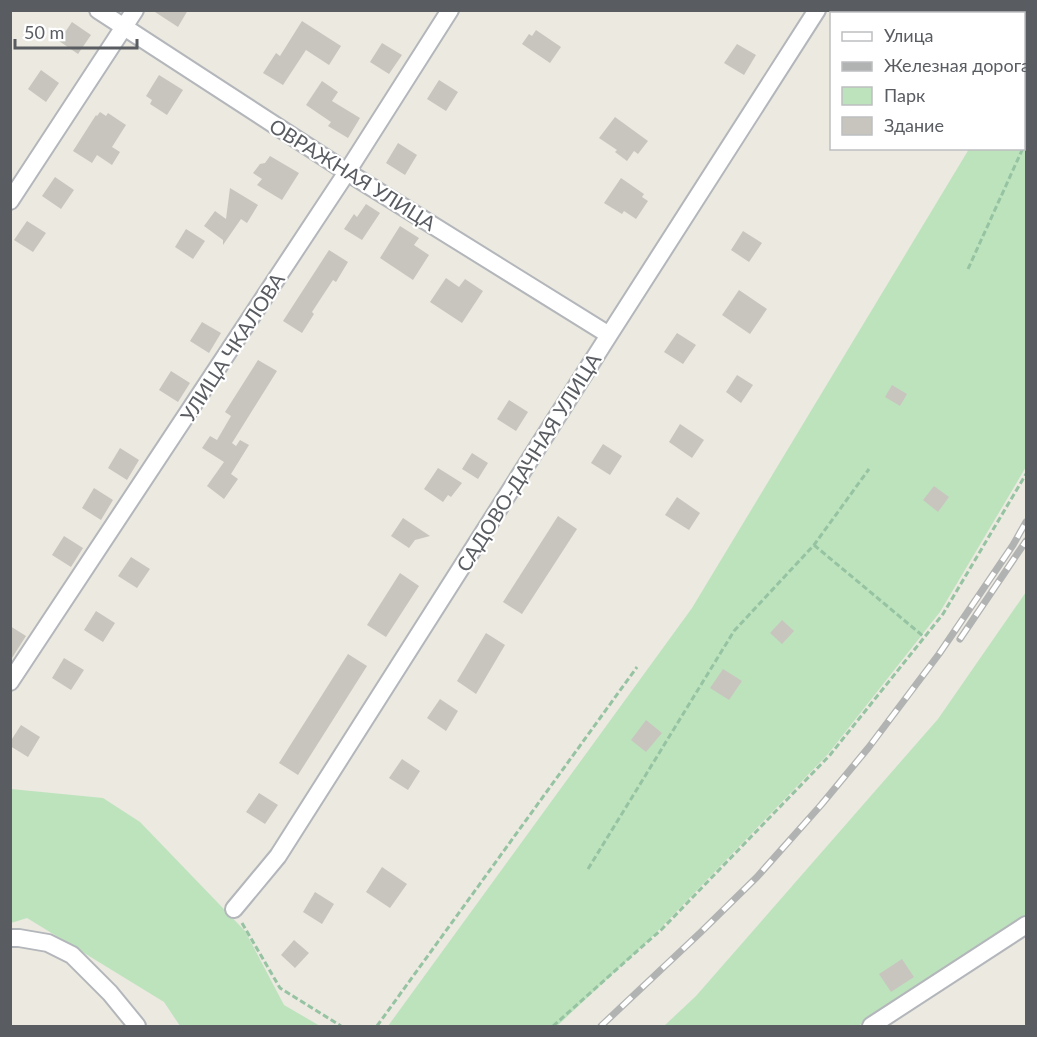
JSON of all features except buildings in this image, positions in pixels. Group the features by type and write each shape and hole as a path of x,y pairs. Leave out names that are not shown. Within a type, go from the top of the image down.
{"street":[{"name":"ОВРАЖНАЯ УЛИЦА","path":"99,10 348,172 609,335"},
{"path":"10,201 135,10"},
{"name":"УЛИЦА ЧКАЛОВА","path":"10,682 348,172 450,10"},
{"name":"САДОВО-ДАЧНАЯ УЛИЦА","path":"234,909 278,856 817,10"},
{"path":"871,1026 1026,925"},
{"path":"10,938 48,943 72,955 110,993 137,1026"}],"path":[{"path":"968,269 1022,150"},
{"path":"588,869 734,631 814,545 869,469"},
{"path":"553,1026 662,929 830,755 943,614 1026,474"},
{"path":"814,545 924,637"},
{"path":"377,1026 638,667"},
{"path":"234,909 279,988 341,1026"}],"green space":[{"path":"1025,87 1026,467 940,612 828,754 650,939 557,1026 388,1026 692,608 968,150 1025,150"},
{"path":"1026,592 1026,919 858,1026 664,1026 696,996 938,719"},
{"path":"11,789 103,798 140,822 245,931 284,1005 320,1026 180,1026 164,1002 27,918 11,923"}],"railway":[{"path":"601,1026 757,877 821,805 869,747 939,654 1013,545 1026,522"},
{"path":"960,639 1026,541"}]}
